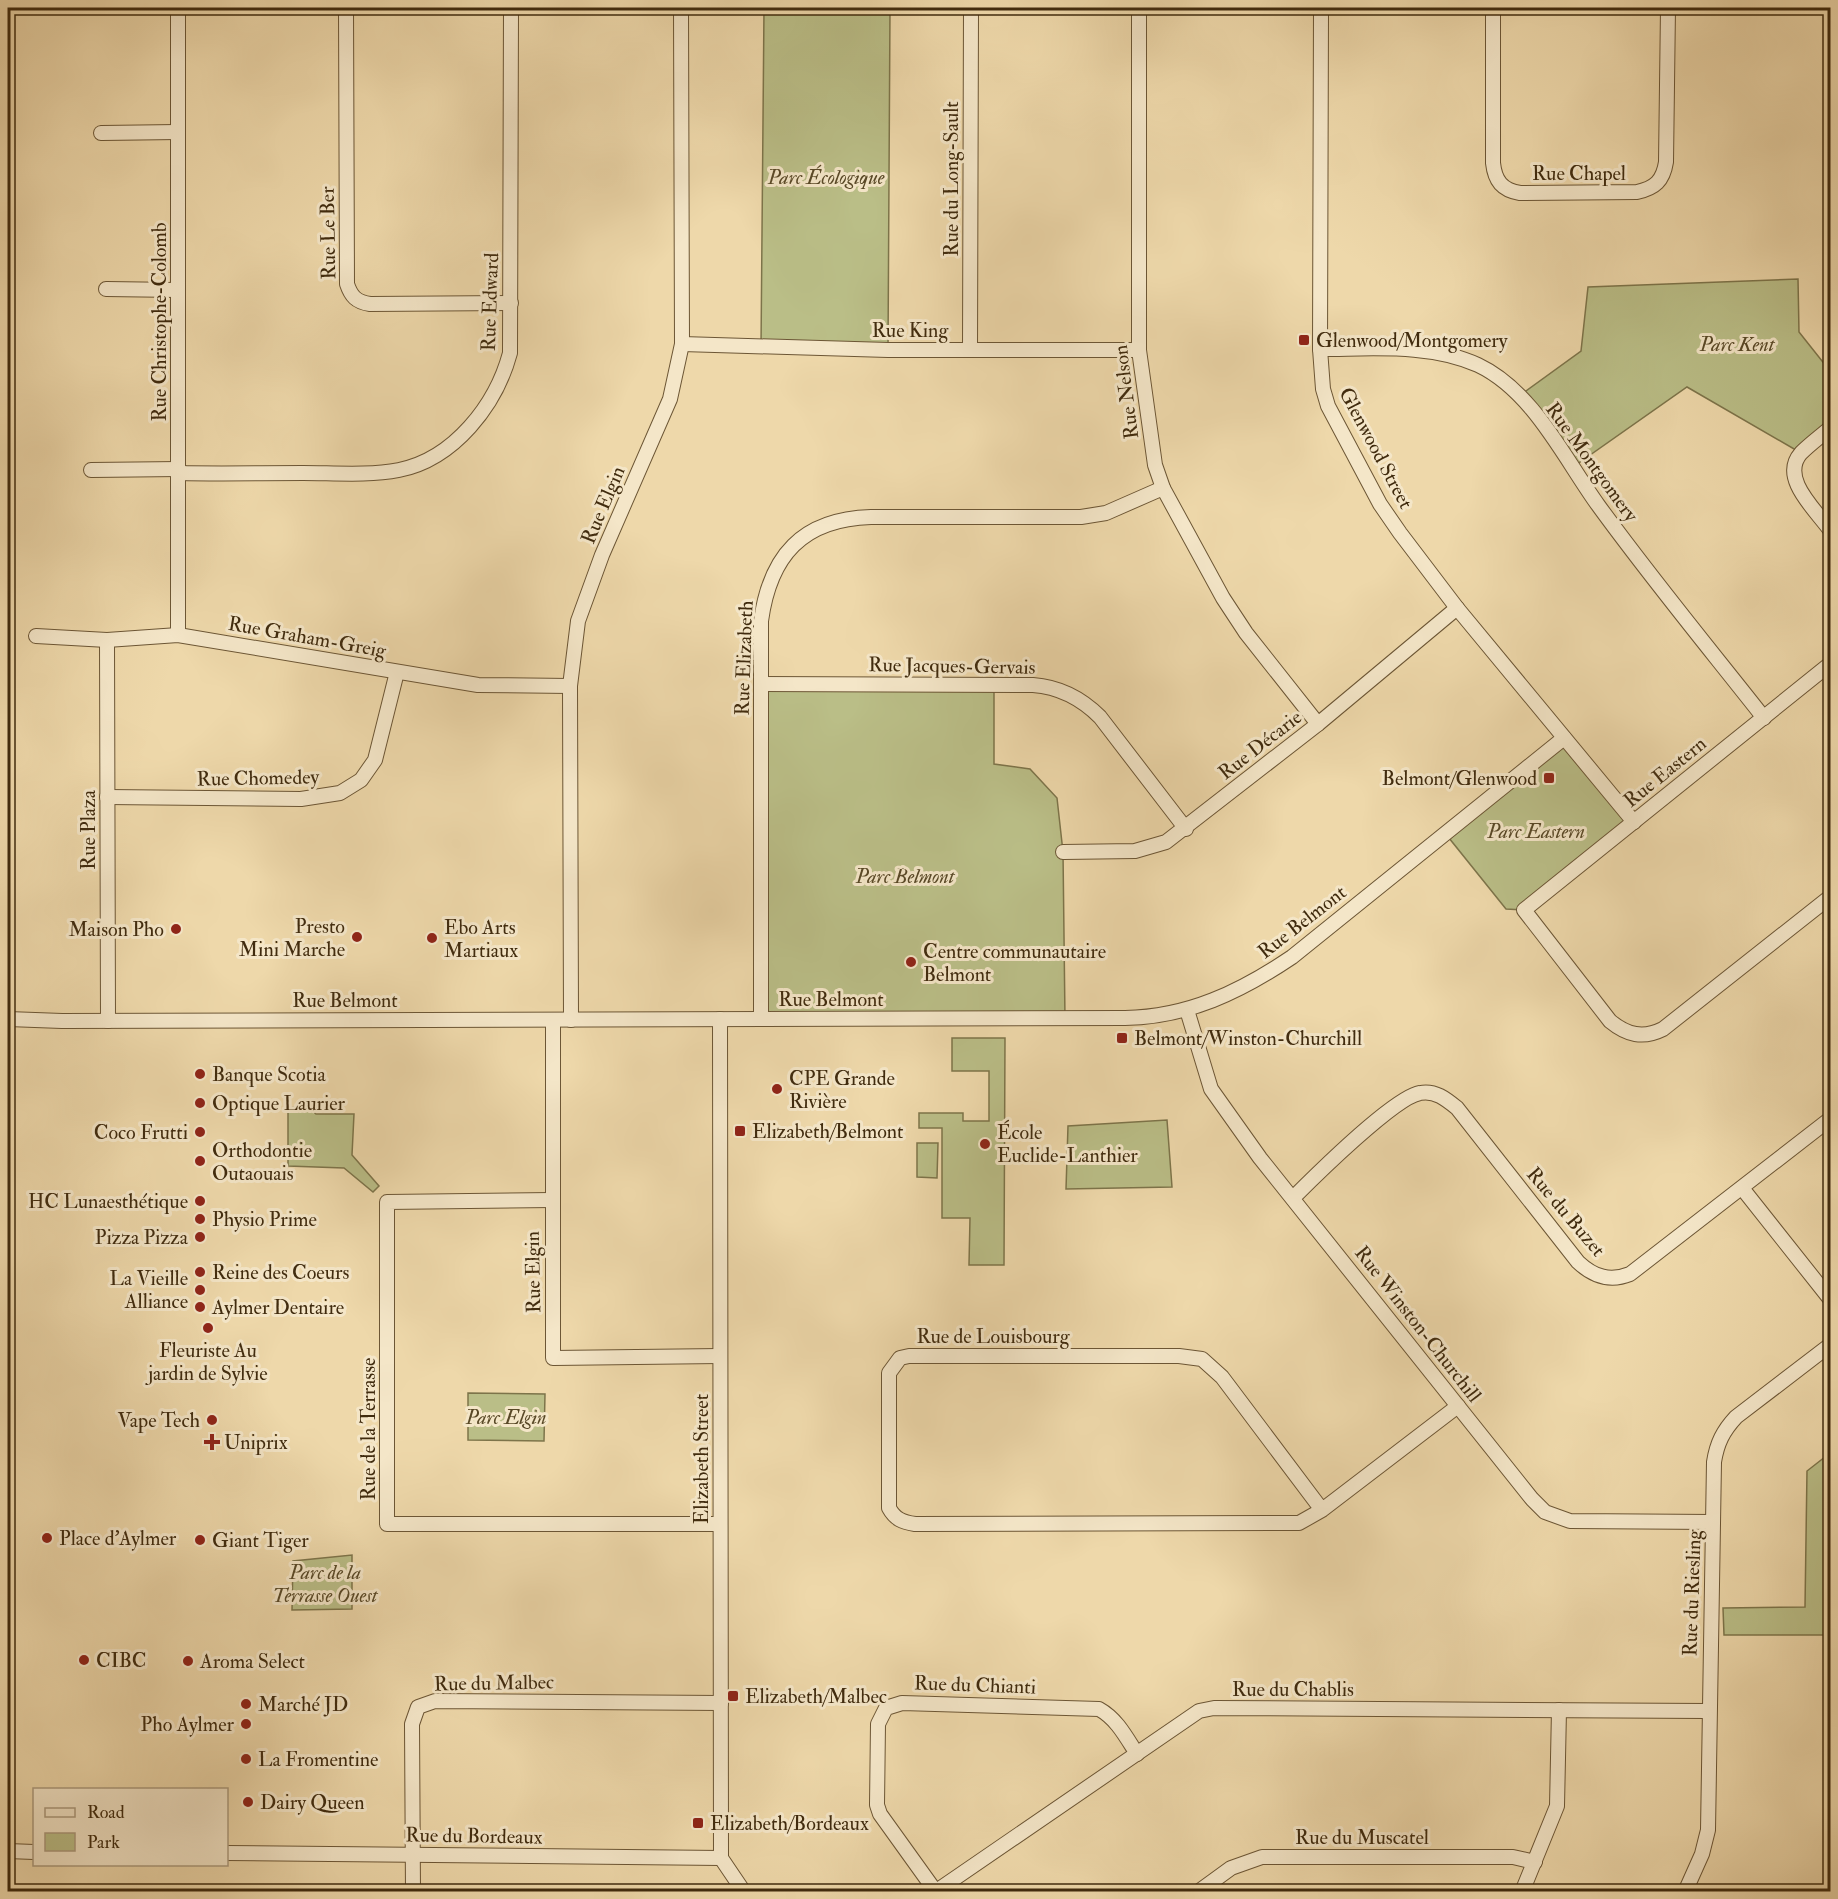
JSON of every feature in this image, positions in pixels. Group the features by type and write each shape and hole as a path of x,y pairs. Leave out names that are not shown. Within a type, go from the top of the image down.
{"street":[{"name":"Rue Christophe-Colomb","path":"177,636 178,8"},
{"name":"Rue Le Ber","path":"346,8 347,284 350,292 361,303 370,304 511,303"},
{"name":"Rue Edward","path":"91,470 382,472 418,464 464,432 489,403 499,386 510,353 511,8"},
{"name":"Rue Elgin","path":"571,1020 570,686 578,621 602,555 670,399 681,344 681,8"},
{"name":"Rue du Long-Sault","path":"970,350 971,8"},
{"name":"Rue Nelson","path":"1139,8 1139,350 1155,465 1163,488 1223,598 1246,633 1318,724"},
{"name":"Glenwood Street","path":"1321,8 1320,350 1323,389 1336,422 1389,518 1457,608 1634,822"},
{"name":"Rue Chapel","path":"1493,8 1492,163 1496,180 1510,191 1520,193 1637,192 1654,186 1661,180 1666,162 1668,8"},
{"path":"101,134 178,132"},
{"path":"106,289 178,290"},
{"name":"Rue King","path":"681,344 970,350 1139,350"},
{"name":"Rue Montgomery","path":"1320,350 1403,350 1442,354 1477,364 1506,383 1540,421 1598,505 1764,718"},
{"path":"1830,428 1801,453 1794,470 1799,489 1830,530"},
{"name":"Rue Elizabeth","path":"761,1018 761,621 768,586 782,556 803,536 814,530 856,518 1081,517 1106,513 1163,488"},
{"name":"Rue Décarie","path":"1063,852 1146,850 1186,829 1318,724 1457,608"},
{"name":"Rue Graham-Greig","path":"36,636 107,640 177,636 478,685 570,686"},
{"name":"Rue Plaza","path":"107,640 108,1021"},
{"name":"Rue Eastern","path":"1830,664 1524,910 1610,1021 1629,1034 1648,1035 1664,1029 1830,897"},
{"name":"Rue Chomedey","path":"107,797 301,799 340,793 361,780 375,760 397,672"},
{"name":"Rue Jacques-Gervais","path":"761,684 1033,685 1061,690 1088,705 1100,717 1186,829"},
{"name":"Rue Belmont","path":"8,1019 108,1021 1125,1018 1187,1010 1241,989 1292,957 1564,738"},
{"name":"Rue Winston-Churchill","path":"1187,1010 1210,1089 1260,1158 1532,1499 1558,1519 1570,1521 1713,1522"},
{"name":"Elizabeth Street","path":"720,1019 721,1858"},
{"name":"Rue Elgin","path":"553,1020 554,1358 720,1356"},
{"name":"Rue du Buzet","path":"1293,1198 1399,1102 1422,1092 1440,1096 1457,1108 1578,1262 1598,1276 1619,1278 1630,1274 1830,1119"},
{"path":"1742,1188 1830,1299"},
{"name":"Rue de la Terrasse","path":"552,1200 387,1202 387,1524 720,1524"},
{"name":"Rue du Riesling","path":"1686,1892 1702,1854 1708,1830 1708,1711 1714,1462 1717,1445 1725,1429 1830,1345"},
{"name":"Rue de Louisbourg","path":"1322,1510 1222,1377 1202,1359 1179,1356 909,1356 900,1358 889,1373 889,1508 894,1516 904,1523 1286,1525 1299,1523 1322,1510 1458,1407"},
{"name":"Rue du Malbec","path":"412,1892 412,1724 414,1714 425,1703 721,1703"},
{"name":"Rue du Chianti","path":"936,1891 880,1814 877,1805 878,1724 886,1708 902,1703 1099,1709 1118,1725 1137,1754"},
{"name":"Rue du Chablis","path":"936,1891 1198,1711 1214,1708 1708,1711"},
{"path":"1522,1892 1557,1806 1559,1710"},
{"path":"8,1851 33,1852"},
{"name":"Rue du Bordeaux","path":"228,1853 721,1858"},
{"name":"Rue du Muscatel","path":"1198,1892 1231,1868 1262,1857 1513,1857 1535,1862"},
{"path":"721,1858 744,1892"}],"green space":[{"name":"Parc Écologique","path":"764,8 890,8 888,350 761,347"},
{"name":"Parc Kent","path":"1798,279 1799,332 1830,371 1830,428 1801,453 1687,387 1573,467 1519,396 1581,351 1588,287"},
{"name":"Parc Belmont","path":"761,684 994,685 994,764 1030,769 1057,798 1063,852 1065,1019 761,1018"},
{"name":"Parc Eastern","path":"1564,738 1634,822 1524,910 1506,909 1445,833"},
{"path":"952,1038 1005,1038 1004,1265 969,1265 970,1218 942,1218 942,1128 919,1128 919,1113 963,1113 963,1121 989,1121 989,1071 952,1071"},
{"path":"306,1106 316,1114 354,1114 352,1155 379,1186 373,1192 344,1168 288,1166 288,1108"},
{"path":"1167,1120 1172,1187 1066,1189 1068,1126"},
{"path":"917,1143 938,1143 937,1178 917,1177"},
{"name":"Parc Elgin","path":"468,1393 545,1394 544,1441 468,1440"},
{"path":"1830,1453 1830,1635 1724,1635 1723,1608 1805,1607 1807,1471"},
{"name":"Parc de la Terrasse Ouest","path":"352,1555 352,1609 292,1610 293,1561"}],"place":[{"name":"Glenwood/Montgomery","path":"1304,340"},
{"name":"Belmont/Glenwood","path":"1549,778"},
{"name":"Maison Pho","path":"176,929"},
{"name":"Presto Mini Marche","path":"357,937"},
{"name":"Ebo Arts Martiaux","path":"432,938"},
{"name":"Centre communautaire Belmont","path":"911,962"},
{"name":"Belmont/Winston-Churchill","path":"1122,1038"},
{"name":"Banque Scotia","path":"200,1074"},
{"name":"CPE Grande Rivière","path":"777,1089"},
{"name":"Optique Laurier","path":"200,1103"},
{"name":"Elizabeth/Belmont","path":"740,1131"},
{"name":"Coco Frutti","path":"200,1132"},
{"name":"École Euclide-Lanthier","path":"985,1144"},
{"name":"Orthodontie Outaouais","path":"200,1161"},
{"name":"HC Lunaesthétique","path":"200,1201"},
{"name":"Physio Prime","path":"200,1219"},
{"name":"Pizza Pizza","path":"200,1237"},
{"name":"Reine des Coeurs","path":"200,1272"},
{"name":"La Vieille Alliance","path":"200,1290"},
{"name":"Aylmer Dentaire","path":"200,1307"},
{"name":"Fleuriste Au jardin de Sylvie","path":"208,1328"},
{"name":"Vape Tech","path":"212,1420"},
{"name":"Uniprix","path":"212,1442"},
{"name":"Place d'Aylmer","path":"47,1538"},
{"name":"Giant Tiger","path":"200,1540"},
{"name":"CIBC","path":"84,1660"},
{"name":"Aroma Select","path":"188,1661"},
{"name":"Elizabeth/Malbec","path":"733,1696"},
{"name":"Marché JD","path":"246,1704"},
{"name":"Pho Aylmer","path":"246,1724"},
{"name":"La Fromentine","path":"246,1759"},
{"name":"Dairy Queen","path":"248,1802"},
{"name":"Elizabeth/Bordeaux","path":"698,1823"}]}
